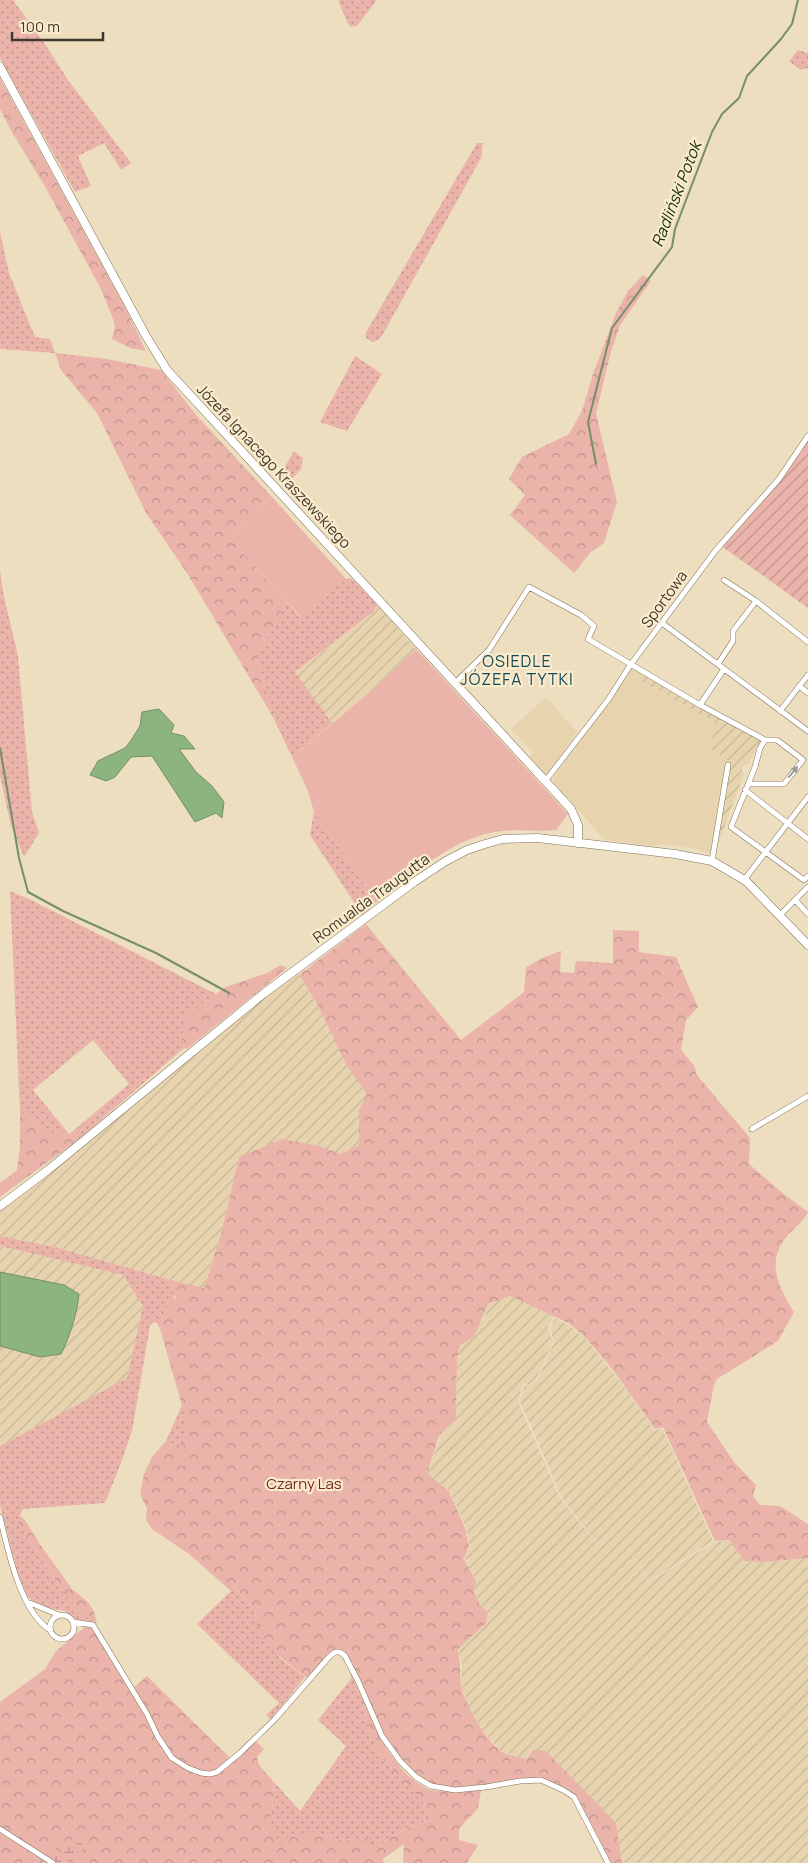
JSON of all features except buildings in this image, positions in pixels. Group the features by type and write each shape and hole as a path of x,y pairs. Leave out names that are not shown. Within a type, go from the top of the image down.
{"street":[{"name":"Józefa Ignacego Kraszewskiego","path":"0,68 146,336 167,370 546,780 574,814 578,829 578,842"},
{"name":"Sportowa","path":"546,780 608,700 630,664 725,538 778,479 808,436"},
{"path":"724,580 756,601 808,642"},
{"path":"455,683 489,650 529,587 581,615 594,626 588,639 765,740 778,740 803,760 784,784 748,784"},
{"path":"718,664 733,642 733,631 756,601"},
{"path":"662,623 808,731"},
{"path":"700,704 724,669"},
{"path":"780,711 808,675"},
{"path":"799,686 808,693"},
{"path":"765,740 760,748 755,767 731,827 804,880 808,876"},
{"path":"712,861 728,765"},
{"path":"745,790 808,839"},
{"path":"744,880 808,797"},
{"name":"Romualda Traugutta","path":"0,1206 48,1170 264,994 392,898 446,861 467,850 503,839 538,838 674,854 712,861 744,880 808,945"},
{"path":"780,915 808,887"},
{"path":"796,901 808,914"},
{"path":"752,1129 808,1096"},
{"path":"0,1517 25,1600 54,1636 65,1639 74,1631 73,1622 69,1617 35,1606 25,1600"},
{"path":"50,1630 51,1622 60,1615"},
{"path":"73,1622 93,1624 147,1714 164,1747 172,1758 188,1768 200,1773 210,1774 221,1769 272,1721 329,1657 335,1652 340,1652 345,1656 358,1681 382,1736 400,1761 416,1777 431,1786 455,1790 486,1788 520,1781 541,1780 563,1790 574,1798 608,1863"},
{"path":"0,1830 53,1863"}],"shaded area":[{"path":"377,605 416,649 377,686 332,723 295,673 373,612"},
{"path":"631,664 716,721 732,760 721,795 711,851 708,853 696,849 663,844 653,846 605,840 553,782 554,777 573,751 576,751 576,747 617,691"},
{"path":"644,673 762,741 748,764 743,766 742,771 744,774 716,850 729,761 711,749 715,722 640,680"},
{"path":"546,697 577,732 548,774 543,775 528,758 534,752 511,729"},
{"path":"159,709 174,725 171,733 184,736 195,749 179,749 196,772 212,786 224,802 222,818 216,813 195,822 152,756 131,757 115,777 106,781 90,775 98,761 125,748 130,742 140,726 142,712"},
{"path":"294,971 299,975 315,1000 347,1066 368,1094 359,1111 359,1145 341,1154 319,1146 239,1157 221,1234 204,1288 55,1247 0,1236 0,1206"},
{"path":"0,1246 123,1275 143,1306 127,1378 0,1446"},
{"path":"0,1272 64,1285 79,1294 73,1325 61,1354 40,1357 0,1346"},
{"path":"510,1296 554,1316 548,1327 553,1342 535,1382 554,1342 550,1329 555,1318 570,1326 586,1339 625,1388 655,1431 662,1428 713,1541 649,1581 617,1531 649,1582 713,1543 729,1540 744,1561 765,1562 808,1558 808,1863 622,1863 616,1823 527,1759 501,1751 485,1734 469,1709 461,1685 462,1664 457,1650 485,1623 489,1614 480,1603 474,1591 476,1581 465,1558 470,1546 466,1528 450,1491 427,1473 440,1437 456,1419 457,1359 460,1345 484,1318 488,1304","holes":["533,1383 524,1387 520,1401 562,1498 597,1543 613,1534 597,1544 560,1498 518,1402 522,1386"]}],"green space":[{"path":"0,0 13,0 68,80 131,163 121,170 104,143 78,156 91,186 75,192 0,58"},
{"path":"338,0 377,0 357,26 350,27"},
{"path":"798,50 808,53 808,68 801,70 789,61"},
{"path":"0,78 125,307 146,351 130,348 112,339 115,326 101,289 0,109"},
{"path":"477,143 483,143 481,158 383,334 378,340 373,342 366,338 365,334"},
{"path":"0,232 9,273 35,337 50,339 55,353 0,349"},
{"path":"643,275 651,281 620,325 610,355 596,414 617,502 604,543 590,553 574,573 510,515 525,495 509,479 522,457 569,434 582,411 593,374 616,313 628,291"},
{"path":"55,353 107,359 161,370 197,416 272,497 237,533 244,541 238,547 288,603 284,606 257,657 273,717 187,573 146,513 97,413 61,370"},
{"path":"355,356 382,374 347,431 320,422"},
{"path":"808,436 808,608 720,545 778,479"},
{"path":"294,451 303,458 301,469 290,481 280,475"},
{"path":"272,497 346,579 301,617 237,546 244,541 237,533"},
{"path":"0,570 3,592 18,656 32,812 39,833 24,857 11,826 0,776"},
{"path":"351,578 377,605 373,612 295,672 332,723 292,757 273,717 257,657 284,606 288,603 300,617 346,579"},
{"path":"416,649 568,814 556,830 502,831 484,834 467,840 435,858 377,902 314,812 308,791 292,757 377,686"},
{"path":"314,812 377,902 363,916 310,835"},
{"path":"10,891 216,994 192,1010 182,1039 184,1048 79,1139 73,1131 129,1084 93,1040 33,1090 69,1134 41,1127 20,1111"},
{"name":"Czarny Las","path":"366,924 461,1040 524,992 526,967 542,958 561,951 560,972 574,973 576,961 613,963 613,930 639,931 639,952 676,957 698,1007 686,1020 681,1050 695,1067 696,1074 750,1138 749,1164 808,1212 787,1236 780,1246 777,1255 776,1265 779,1284 794,1312 778,1341 717,1379 714,1385 707,1422 734,1462 756,1485 753,1496 760,1505 780,1506 808,1524 808,1558 765,1562 744,1561 729,1540 715,1541 663,1427 655,1429 613,1370 586,1338 570,1324 510,1296 488,1304 474,1337 460,1345 457,1359 456,1419 439,1436 427,1473 449,1491 465,1528 469,1546 464,1559 476,1581 474,1591 479,1603 488,1613 486,1623 457,1650 463,1693 477,1721 495,1746 501,1751 527,1759 533,1750 546,1751 616,1823 622,1863 610,1863 572,1792 541,1780 455,1789 431,1786 416,1777 382,1736 345,1656 335,1652 309,1679 271,1648 256,1622 255,1611 236,1586 231,1591 189,1554 152,1529 146,1520 147,1509 140,1494 144,1474 152,1457 166,1441 176,1445 187,1443 187,1423 160,1329 164,1312 176,1297 167,1279 204,1288 221,1234 239,1157 282,1139 319,1146 341,1154 359,1145 359,1111 367,1094 347,1066 315,1000 299,975"},
{"path":"281,965 287,968 187,1049 184,1048 182,1039 183,1023 192,1010 226,987 267,973"},
{"path":"20,1111 41,1127 69,1134 73,1131 79,1139 0,1197 0,1182 17,1170 20,1147"},
{"path":"0,1236 55,1247 167,1279 175,1295 173,1301 164,1312 160,1329 157,1323 153,1322 150,1326 132,1431 105,1503 23,1509 17,1521 63,1592 94,1623 75,1619 65,1611 38,1606 27,1596 17,1570 0,1505 0,1446 127,1378 143,1306 123,1275 0,1246"},
{"path":"182,1405 187,1423 187,1443 176,1445 166,1441"},
{"path":"20,1516 25,1520 72,1589 88,1602 94,1612 97,1623 94,1623 76,1607 63,1592 17,1521"},
{"path":"236,1586 238,1592 255,1610 256,1622 281,1659 305,1677 271,1719 266,1715 279,1703 197,1624"},
{"path":"86,1626 93,1628 131,1690 147,1676 232,1760 254,1739 264,1749 257,1757 259,1765 274,1782 271,1824 279,1846 291,1834 311,1832 340,1840 371,1838 371,1853 399,1832 431,1820 422,1801 385,1762 369,1734 362,1706 366,1707 377,1731 399,1766 419,1784 435,1791 481,1790 478,1808 459,1829 459,1840 478,1845 467,1863 403,1863 404,1844 383,1859 384,1863 0,1863 0,1702 45,1669 56,1651"},
{"path":"351,1674 366,1707 362,1706 369,1734 385,1762 422,1801 431,1820 399,1832 371,1853 371,1838 339,1840 311,1832 279,1847 271,1824 274,1782 300,1811 346,1746 318,1720 351,1679"},
{"path":"74,1836 86,1846 74,1853 66,1863 58,1863 52,1858 51,1851 53,1847 62,1854 67,1850"}],"waterway":[{"name":"Radliński Potok","path":"596,464 588,422 612,328 672,247 675,229 712,132 722,114 739,98 747,76 792,24 798,0"},
{"path":"0,748 19,858 28,892 63,911 156,953 229,993"}],"district":[{"name":"OSIEDLE JÓZEFA TYTKI","path":"517,670"}]}
